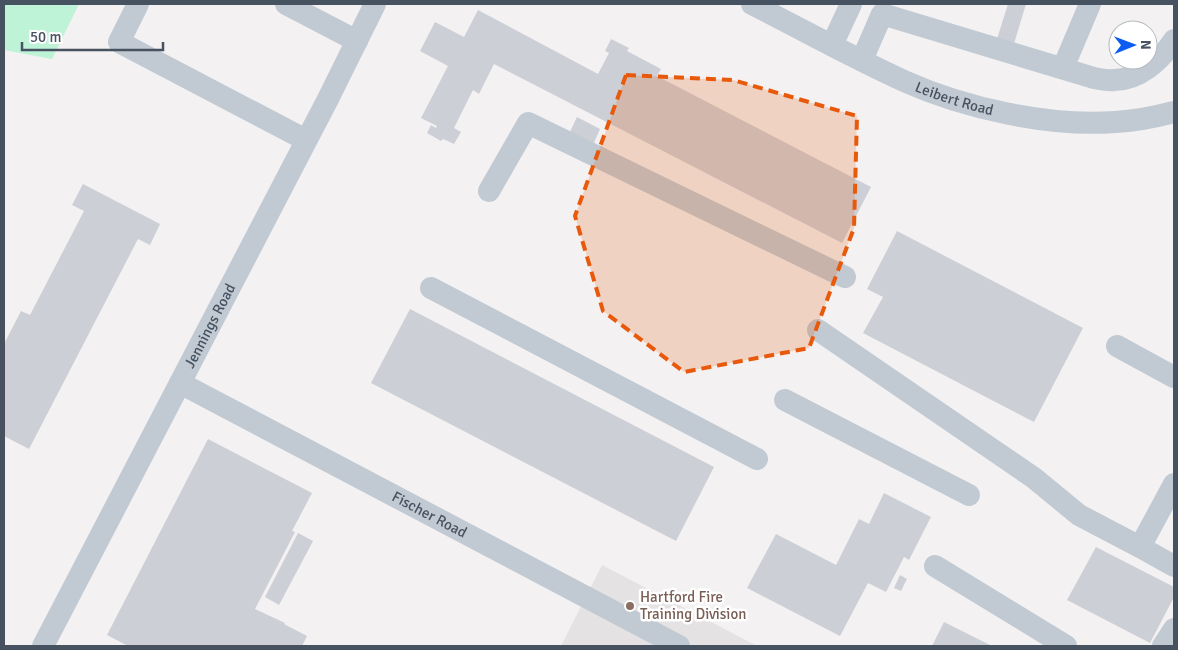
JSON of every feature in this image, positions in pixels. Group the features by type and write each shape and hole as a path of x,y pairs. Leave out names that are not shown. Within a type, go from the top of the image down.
{"street":[{"path":"138,4 119,42 306,140"},
{"path":"286,4 308,9 356,41"},
{"name":"Jennings Road","path":"42,646 376,4"},
{"name":"Leibert Road","path":"752,4 906,82 943,96 985,108 1070,122 1101,123 1141,119 1174,112"},
{"path":"832,45 851,4"},
{"path":"1063,68 1090,4"},
{"path":"862,60 884,9 1094,78 1114,80 1133,77 1153,65 1174,40"},
{"path":"488,191 528,123 845,277"},
{"path":"431,288 757,458"},
{"path":"818,330 1034,478 1079,515 1174,566"},
{"path":"1117,346 1174,377"},
{"name":"Fischer Road","path":"180,383 679,646"},
{"path":"785,400 970,496"},
{"path":"1140,548 1174,484"},
{"path":"935,566 1066,646"},
{"path":"1163,646 1174,628"}],"highlighted area":[{"path":"626,75 733,80 857,116 854,228 809,348 684,372 603,311 575,216"}],"shaded area":[{"name":"Hartford Fire Training Division","path":"602,565 757,646 561,646"}],"green space":[{"path":"4,4 79,4 52,59 4,50"}],"building":[{"path":"1008,4 1026,4 1013,47 996,42"},
{"path":"478,10 598,74 609,53 605,51 611,39 629,48 627,51 661,69 657,76 871,187 842,243 494,64 479,94 473,90 454,128 461,132 454,144 443,139 441,141 427,133 431,125 436,128 437,126 421,118 448,66 420,51 435,22 464,37"},
{"path":"577,117 600,129 592,147 569,134"},
{"path":"83,184 160,224 150,245 138,239 29,449 4,436 4,344 21,311 30,315 84,211 72,205"},
{"path":"897,231 1083,328 1034,422 863,333 883,297 867,289"},
{"path":"410,309 714,467 676,541 371,383"},
{"path":"208,439 312,493 292,531 295,532 255,609 307,636 302,646 128,646 107,635"},
{"path":"884,493 931,517 909,560 904,557 886,592 868,583 840,636 747,588 776,534 836,565 859,519 869,524"},
{"path":"298,533 313,541 279,605 265,597"},
{"path":"1096,547 1174,587 1174,597 1150,643 1067,600"},
{"path":"900,575 907,579 901,591 894,588"},
{"path":"944,622 992,646 932,646"}],"place":[{"name":"Hartford Fire Training Division","path":"630,606"}]}
